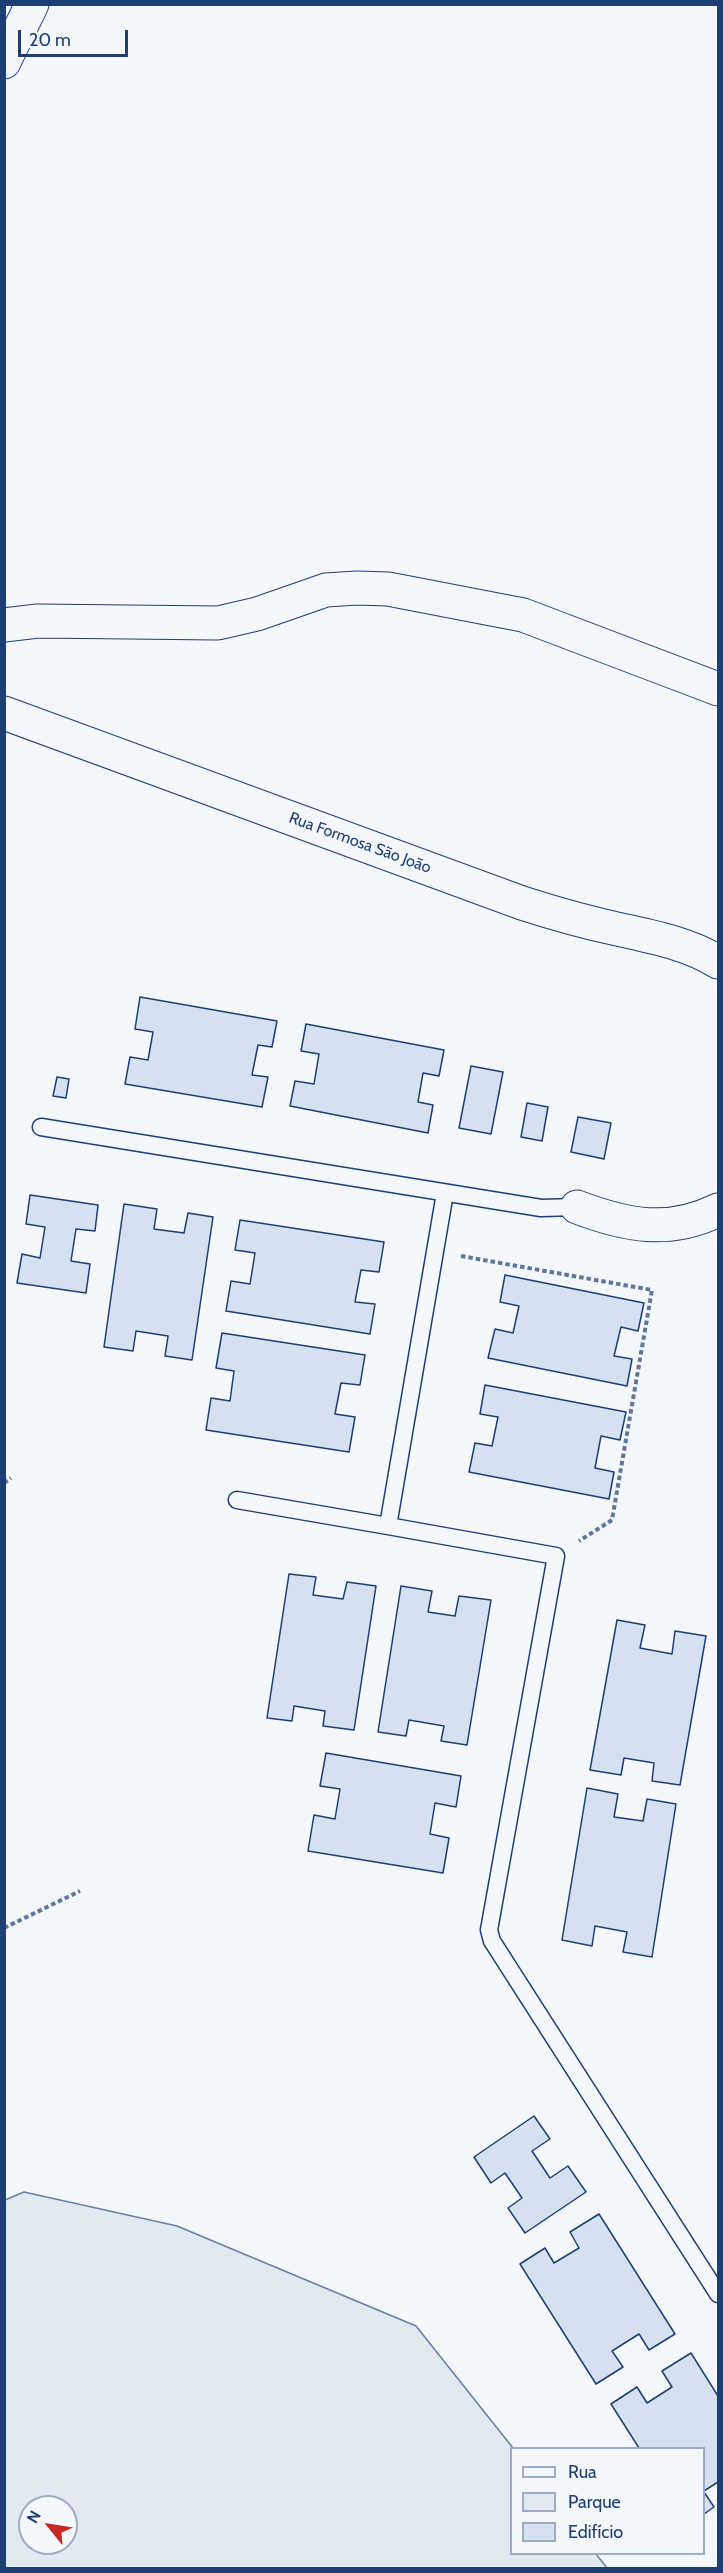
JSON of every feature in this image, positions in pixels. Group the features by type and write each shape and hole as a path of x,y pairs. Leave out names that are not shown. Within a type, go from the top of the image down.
{"street":[{"path":"4,62 32,4"},
{"path":"4,625 38,621 218,623 256,614 326,590 388,589 523,615 718,689"},
{"name":"Rua Formosa São João","path":"4,713 522,903 563,916 665,940 702,952 718,962"},
{"path":"577,1206 610,1219 655,1226 689,1222 718,1210"}],"lane":[{"path":"41,1127 541,1208 577,1206"},
{"path":"388,1526 445,1192"},
{"path":"237,1500 556,1556 489,1930 492,1941 718,2294"}],"path":[{"path":"435,1251 652,1290 612,1520 556,1556"},
{"path":"4,1483 11,1478"},
{"path":"4,1928 80,1892"}],"green space":[{"path":"24,2192 177,2226 416,2326 512,2447 510,2447 510,2555 597,2555 607,2568 5,2568 5,2200"}],"building":[{"path":"140,997 277,1021 272,1047 258,1045 252,1075 268,1077 262,1107 125,1084 130,1057 148,1060 153,1032 135,1029"},
{"path":"306,1024 444,1050 439,1076 423,1073 418,1102 433,1105 428,1133 290,1106 295,1081 314,1084 319,1054 301,1051"},
{"path":"471,1066 503,1072 491,1134 459,1128"},
{"path":"57,1077 69,1079 66,1098 53,1096"},
{"path":"527,1103 548,1107 542,1141 521,1137"},
{"path":"578,1117 611,1123 604,1159 571,1152"},
{"path":"30,1195 98,1205 95,1231 76,1229 71,1261 90,1264 86,1293 17,1283 22,1254 40,1258 45,1227 26,1224"},
{"path":"124,1204 157,1209 154,1229 184,1233 188,1213 213,1217 192,1360 165,1356 168,1336 136,1331 133,1351 104,1347"},
{"path":"240,1220 384,1242 379,1272 361,1270 355,1302 375,1304 370,1334 226,1311 231,1281 250,1284 255,1253 235,1250"},
{"path":"505,1275 644,1303 638,1331 621,1327 614,1356 632,1359 627,1386 488,1358 495,1329 513,1333 519,1306 500,1302"},
{"path":"222,1333 365,1355 360,1385 341,1383 335,1414 355,1417 349,1452 206,1430 211,1398 230,1401 234,1371 216,1368"},
{"path":"485,1385 626,1412 620,1440 601,1436 595,1468 614,1472 609,1499 469,1472 475,1443 492,1446 498,1417 480,1414"},
{"path":"289,1574 316,1577 313,1595 343,1599 347,1582 376,1586 354,1730 323,1726 325,1711 294,1706 292,1721 267,1718"},
{"path":"401,1586 432,1591 428,1612 455,1616 459,1596 491,1600 467,1745 441,1741 444,1726 409,1720 406,1736 378,1732"},
{"path":"617,1620 645,1625 640,1648 672,1654 675,1631 706,1636 680,1785 652,1781 654,1763 624,1758 621,1775 590,1770"},
{"path":"326,1753 461,1776 456,1807 435,1803 430,1834 449,1838 443,1873 308,1851 314,1815 335,1819 340,1789 320,1786"},
{"path":"587,1788 618,1794 614,1817 643,1821 647,1799 676,1804 652,1957 623,1952 627,1932 595,1926 592,1946 562,1940"},
{"path":"534,2116 550,2139 532,2151 550,2178 568,2166 586,2192 525,2233 508,2208 522,2198 505,2173 491,2183 474,2157"},
{"path":"599,2214 675,2334 649,2350 639,2334 612,2351 623,2367 596,2384 520,2264 545,2248 554,2263 579,2248 570,2232"},
{"path":"691,2353 718,2396 718,2482 705,2490 705,2447 638,2447 611,2404 637,2387 647,2403 672,2387 662,2371"},
{"path":"705,2494 714,2507 705,2513"}]}
